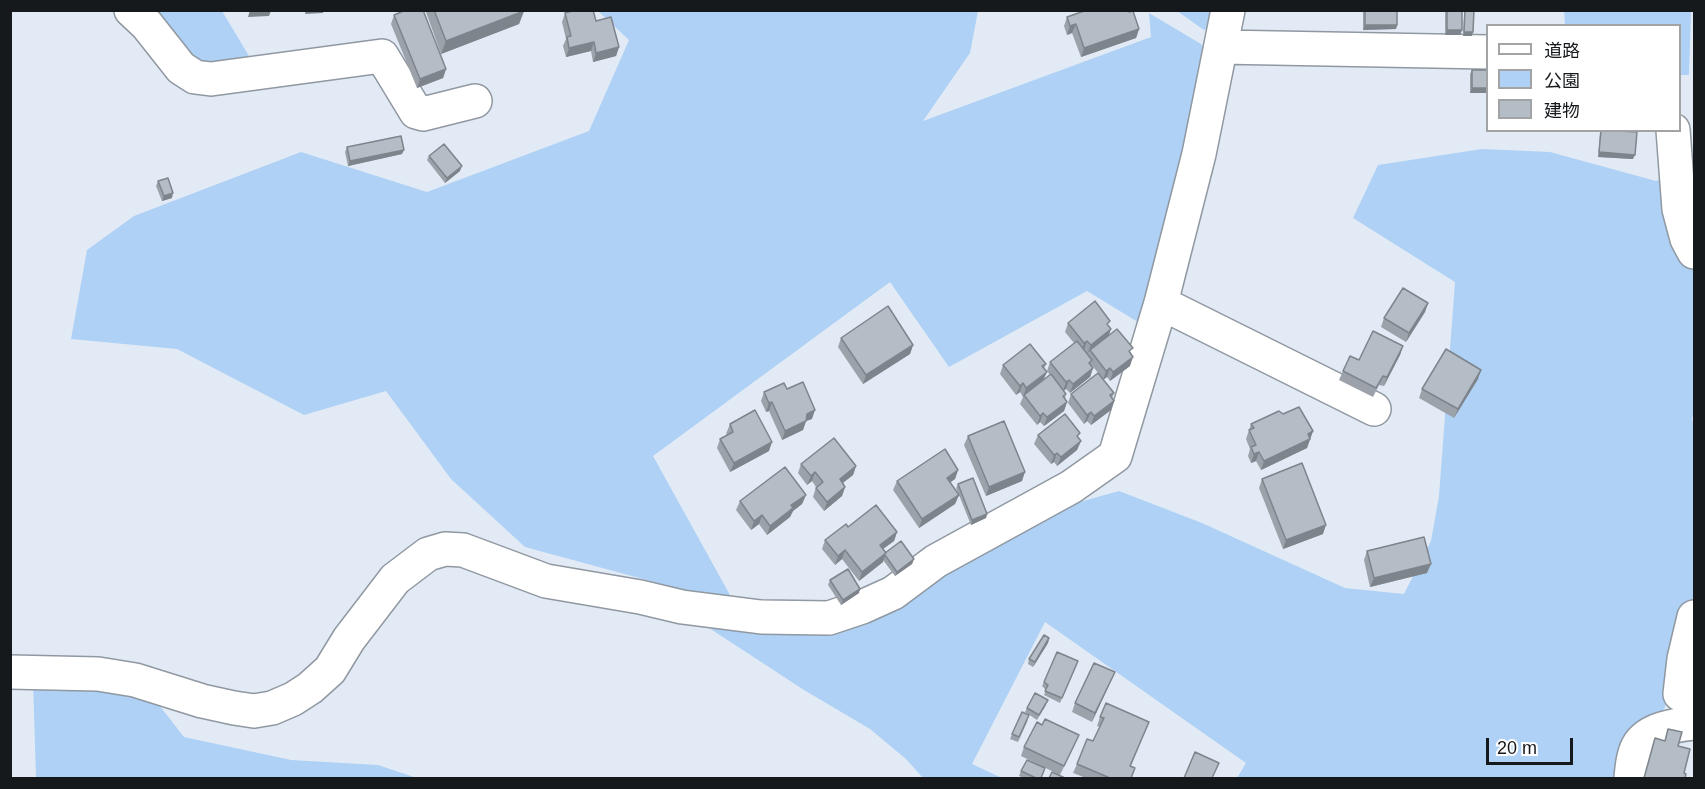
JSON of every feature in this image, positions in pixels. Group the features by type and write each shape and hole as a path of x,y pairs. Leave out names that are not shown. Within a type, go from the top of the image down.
{"street":[{"path":"131,10 147,25 181,68 195,77 211,79 382,56 416,112 423,114 475,101"},
{"path":"10,672 98,674 135,680 202,701 234,708 254,711 272,708 293,699 310,688 330,670 349,639 395,579 428,554 446,549 463,550 546,581 640,597 682,607 761,617 829,618 893,593 936,561 1071,487 1115,456 1161,303 1199,154 1228,10"},
{"path":"1221,46 1486,52"},
{"path":"1672,132 1679,209 1687,238 1695,252"},
{"path":"1161,303 1374,409"},
{"path":"1631,778 1634,756 1639,743 1661,728 1694,722 1680,694 1684,659 1695,617"}],"green space":[{"path":"141,11 222,11 255,66 199,69"},
{"path":"598,11 978,11 970,53 923,121 1151,37 1149,13 1201,44 1208,54 1146,327 1087,291 949,367 890,282 653,456 735,604 525,547 451,479 386,391 304,415 177,349 71,339 87,250 134,216 301,152 427,192 589,131 629,40"},
{"path":"1177,11 1223,11 1216,22 1204,30"},
{"path":"1564,11 1691,11 1689,75 1681,75 1681,24 1565,24"},
{"path":"1482,149 1550,152 1656,181 1668,177 1694,268 1694,410 1692,419 1694,425 1694,603 1665,707 1623,778 1237,778 1246,763 1045,622 972,764 1002,778 923,778 906,759 870,729 804,690 706,626 826,624 1051,510 1119,491 1202,523 1345,588 1404,594 1431,541 1439,496 1455,282 1353,218 1378,165"},
{"path":"33,681 149,692 184,737 291,760 378,765 417,778 36,778"}],"building":[{"path":"406,10 423,10 446,69 420,79 394,15"},
{"path":"434,10 524,10 524,11 446,41"},
{"path":"576,10 593,10 596,21 611,17 619,47 596,53 594,42 569,48 567,37 571,36 565,13"},
{"path":"1087,10 1133,11 1139,29 1084,48 1076,24 1070,26 1067,17"},
{"path":"1365,10 1397,10 1397,25 1365,25"},
{"path":"1447,10 1462,10 1462,30 1447,30"},
{"path":"1465,10 1474,10 1473,32 1464,32"},
{"path":"1472,70 1486,70 1486,88 1472,88"},
{"path":"1601,132 1637,132 1635,155 1599,152"},
{"path":"401,136 404,150 350,161 347,147"},
{"path":"444,144 462,166 447,178 429,156"},
{"path":"168,178 173,193 164,196 158,181"},
{"path":"1403,288 1428,303 1409,333 1384,318"},
{"path":"1095,301 1110,321 1107,324 1111,329 1091,345 1087,341 1084,343 1068,323"},
{"path":"888,306 913,345 866,375 841,338"},
{"path":"1117,329 1133,348 1129,351 1133,357 1113,372 1110,368 1106,371 1090,350"},
{"path":"1373,331 1403,346 1387,377 1383,376 1376,388 1343,371 1350,356 1359,360"},
{"path":"1077,341 1092,360 1089,363 1093,368 1073,384 1069,380 1066,382 1050,362"},
{"path":"1030,344 1046,364 1042,366 1047,372 1026,388 1023,383 1020,386 1003,365"},
{"path":"1446,349 1481,370 1458,409 1422,389"},
{"path":"1098,373 1114,393 1110,395 1114,401 1094,416 1091,412 1087,415 1071,394"},
{"path":"1051,374 1066,394 1063,396 1067,402 1047,417 1043,413 1040,416 1024,395"},
{"path":"803,382 815,410 807,414 806,421 785,431 772,402 769,403 764,392 784,383 787,389"},
{"path":"1299,407 1313,431 1308,434 1310,439 1264,461 1259,452 1254,454 1251,447 1256,445 1249,430 1254,428 1251,424 1279,411 1283,414"},
{"path":"755,410 772,442 734,463 720,439 733,432 730,424"},
{"path":"1065,414 1080,433 1077,436 1081,441 1061,457 1057,453 1054,455 1038,435"},
{"path":"1004,421 1025,472 989,487 968,436"},
{"path":"834,438 856,466 840,479 845,487 827,502 816,488 823,482 815,472 811,476 801,464"},
{"path":"945,449 958,470 947,478 959,495 922,519 897,481"},
{"path":"1302,463 1326,525 1286,540 1262,479"},
{"path":"785,467 806,495 791,505 793,508 770,526 762,515 754,521 740,501"},
{"path":"973,478 987,514 972,520 958,484"},
{"path":"876,505 897,532 880,545 886,553 862,572 845,550 838,556 825,540 846,524 848,527"},
{"path":"1424,537 1431,564 1374,578 1367,551"},
{"path":"901,541 914,559 897,572 885,553"},
{"path":"848,569 860,589 843,600 830,580"},
{"path":"1044,635 1049,638 1035,662 1029,659"},
{"path":"1057,652 1078,661 1062,698 1045,691 1048,685 1044,682"},
{"path":"1094,663 1115,672 1095,713 1075,703"},
{"path":"1035,693 1048,700 1039,715 1027,708"},
{"path":"1106,703 1149,722 1130,766 1135,768 1131,778 1110,778 1077,764 1087,739 1093,741 1104,718 1100,717"},
{"path":"1022,712 1029,715 1019,737 1012,734"},
{"path":"1045,719 1079,735 1064,766 1024,747 1037,722 1042,725"},
{"path":"1668,729 1682,732 1678,746 1690,749 1684,773 1685,778 1644,778 1655,738 1665,741"},
{"path":"1195,752 1219,763 1212,778 1184,778"},
{"path":"1027,760 1045,768 1041,778 1021,771"},
{"path":"1052,772 1065,778 1049,778"}]}
